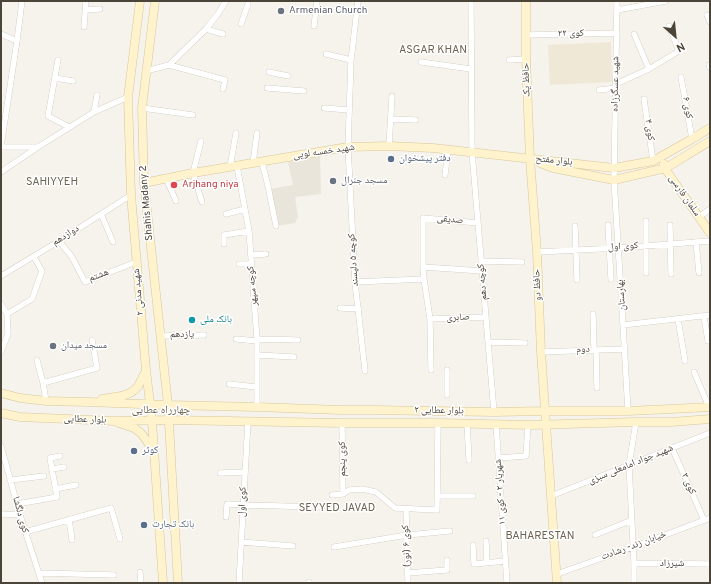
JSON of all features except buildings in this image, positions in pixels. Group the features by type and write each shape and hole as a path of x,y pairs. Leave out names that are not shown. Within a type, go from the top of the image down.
{"street":[{"path":"22,1 1,146 38,147"},
{"path":"84,27 86,1"},
{"name":"شهید مدنی ۲","path":"140,1 128,94 131,195 146,370 151,404 163,583"},
{"name":"Shahis Madany 2","path":"155,1 142,110 144,183 168,405"},
{"path":"146,72 169,65 206,28 226,1"},
{"path":"314,26 317,1"},
{"name":"کوچه ۵ دلپسند","path":"358,1 351,60 348,147 355,282 366,372"},
{"name":"کوچه دهم","path":"471,1 472,152 494,412"},
{"name":"حافظ یک","path":"526,1 526,59 530,159"},
{"name":"شهید عسگرزاده","path":"614,180 617,1"},
{"path":"617,10 666,1"},
{"path":"241,24 248,4"},
{"path":"85,10 100,10"},
{"path":"707,15 710,22"},
{"path":"598,90 616,86 679,51 669,26"},
{"path":"206,28 223,34"},
{"name":"کوی ۲۲","path":"526,35 616,33"},
{"path":"1,34 17,40"},
{"path":"634,34 649,69"},
{"path":"326,54 351,60"},
{"path":"509,60 526,59"},
{"path":"58,60 48,116 69,127"},
{"path":"421,62 471,69"},
{"path":"169,65 225,80 223,89"},
{"path":"269,72 288,76"},
{"name":"کوی ۶","path":"681,77 692,140"},
{"path":"55,78 74,81"},
{"path":"267,88 304,91"},
{"path":"1,172 94,112 128,94 136,96 141,94 144,90"},
{"path":"94,112 97,95"},
{"path":"389,146 392,96"},
{"name":"کوی ۴","path":"644,99 653,161"},
{"path":"128,110 132,103 136,102 140,104 142,110 193,115"},
{"path":"324,108 349,110"},
{"path":"391,119 416,120"},
{"name":"بلوار مفتح","path":"530,159 614,168 653,161 692,140 710,128"},
{"path":"233,166 236,133"},
{"path":"253,163 257,133"},
{"path":"201,141 192,173 202,202"},
{"name":"بلوار مفتح","path":"530,159 553,168 614,180 666,168 710,141"},
{"name":"شهید خمسه لویی","path":"144,183 192,173 348,147 389,146 433,148 530,159"},
{"path":"445,174 448,150"},
{"name":"سلمان فارسی","path":"661,157 668,173 710,233"},
{"name":"حافظ دو","path":"530,159 537,252 541,352 546,424"},
{"path":"262,162 276,226"},
{"name":"کوچه سپهر","path":"233,166 245,209 251,255 258,340 256,387 257,407"},
{"path":"166,178 176,201"},
{"name":"بهارستان","path":"614,180 628,411"},
{"name":"دوازدهم","path":"1,276 34,257 131,195"},
{"path":"226,214 245,209"},
{"path":"699,217 710,209"},
{"path":"101,214 113,242"},
{"name":"صدیقی","path":"423,267 423,218 478,223"},
{"path":"646,221 646,273"},
{"path":"608,225 610,279"},
{"path":"670,225 671,274"},
{"path":"575,226 578,280"},
{"path":"224,244 224,235 248,231"},
{"name":"هشتم","path":"59,241 72,257 85,282 136,262"},
{"name":"کوی اول","path":"537,252 610,249 710,241"},
{"path":"696,242 699,273"},
{"path":"251,255 266,254"},
{"path":"7,314 33,297 42,271 34,257"},
{"path":"481,262 522,262"},
{"path":"239,264 251,264"},
{"path":"431,370 430,319 423,267 482,271"},
{"path":"355,282 424,280"},
{"path":"1,304 7,314 8,334 1,352"},
{"path":"340,308 359,309"},
{"path":"593,314 597,388"},
{"path":"623,325 707,315 708,341"},
{"name":"صابری","path":"430,319 486,317"},
{"path":"678,319 685,361"},
{"path":"1,334 8,334"},
{"name":"یازدهم","path":"160,336 204,335"},
{"path":"236,339 298,340"},
{"path":"42,384 97,368 92,340"},
{"path":"488,342 525,343"},
{"name":"دوم","path":"541,352 624,349"},
{"path":"258,355 294,357"},
{"path":"37,360 46,401"},
{"path":"88,402 129,394 139,385 146,370"},
{"path":"447,370 447,395"},
{"path":"694,372 710,407"},
{"path":"229,384 256,387"},
{"name":"بلوار عطایی","path":"1,393 20,398 46,401 168,405"},
{"path":"498,458 526,456 524,425 527,414 525,412 540,405 544,395"},
{"path":"168,405 178,583"},
{"name":"بلوار عطایی ۲","path":"168,405 340,410 494,412 628,411 710,407"},
{"path":"671,409 671,422"},
{"path":"340,410 342,423"},
{"name":"بلوار عطایی","path":"1,413 20,417 115,421 169,420"},
{"name":"بلوار عطایی ۲","path":"169,420 342,423 468,423 524,425 671,422 710,419"},
{"path":"115,421 134,428 140,433 154,451"},
{"name":"کوی اول","path":"239,583 248,421"},
{"path":"634,583 629,465 636,422"},
{"name":"کوی پنجم","path":"342,423 343,494"},
{"path":"332,495 343,494 349,490 362,489 376,492 395,508 437,510 438,423"},
{"path":"468,423 469,460"},
{"name":"شهریار ۲ - کوی ۱۱","path":"496,424 507,583"},
{"path":"546,424 557,583"},
{"name":"شهید جواد امامعلی سبزی","path":"551,496 710,433"},
{"name":"کوی دلگشا","path":"1,446 40,583"},
{"name":"کوی ۳","path":"672,448 704,520"},
{"path":"17,504 57,497 50,458 60,456"},
{"path":"52,469 64,466"},
{"path":"220,473 245,472"},
{"path":"10,480 44,476"},
{"path":"55,489 76,485"},
{"path":"438,496 473,496"},
{"path":"226,517 227,504 320,507"},
{"path":"25,532 111,508 120,539"},
{"name":"کوی ۶ (نور)","path":"406,509 408,583"},
{"path":"1,514 20,515"},
{"name":"خیابان زند- رشادت","path":"557,574 710,518"},
{"path":"69,519 72,540"},
{"path":"594,535 632,520"},
{"path":"334,547 407,535 450,530"},
{"path":"486,541 487,563"},
{"path":"241,542 293,546"},
{"path":"473,545 474,564 505,561"},
{"path":"408,573 447,570 446,560"},
{"name":"شیرزاد","path":"634,563 710,564"},
{"path":"140,572 141,583"},
{"path":"38,573 114,575"}],"shaded area":[{"path":"611,42 612,82 550,85 548,45"},
{"path":"320,156 321,194 295,197 298,217 295,223 276,226 269,189 293,185 288,162"}],"place":[{"name":"Armenian Church","path":"281,11"},
{"name":"دفتر پیشخوان","path":"391,159"},
{"name":"مسجد جنرال","path":"333,181"},
{"name":"Arjhang niya","path":"174,185"},
{"name":"بانک ملی","path":"192,320"},
{"name":"مسجد میدان","path":"53,346"},
{"name":"کوثر","path":"134,451"},
{"name":"بانک تجارت","path":"144,525"}],"district":[{"name":"ASGAR KHAN","path":"433,51"},
{"name":"SAHIYYEH","path":"52,183"},
{"name":"چهارراه عطایی","path":"161,411"},
{"name":"SEYYED JAVAD","path":"337,509"},
{"name":"BAHARESTAN","path":"540,537"}]}
